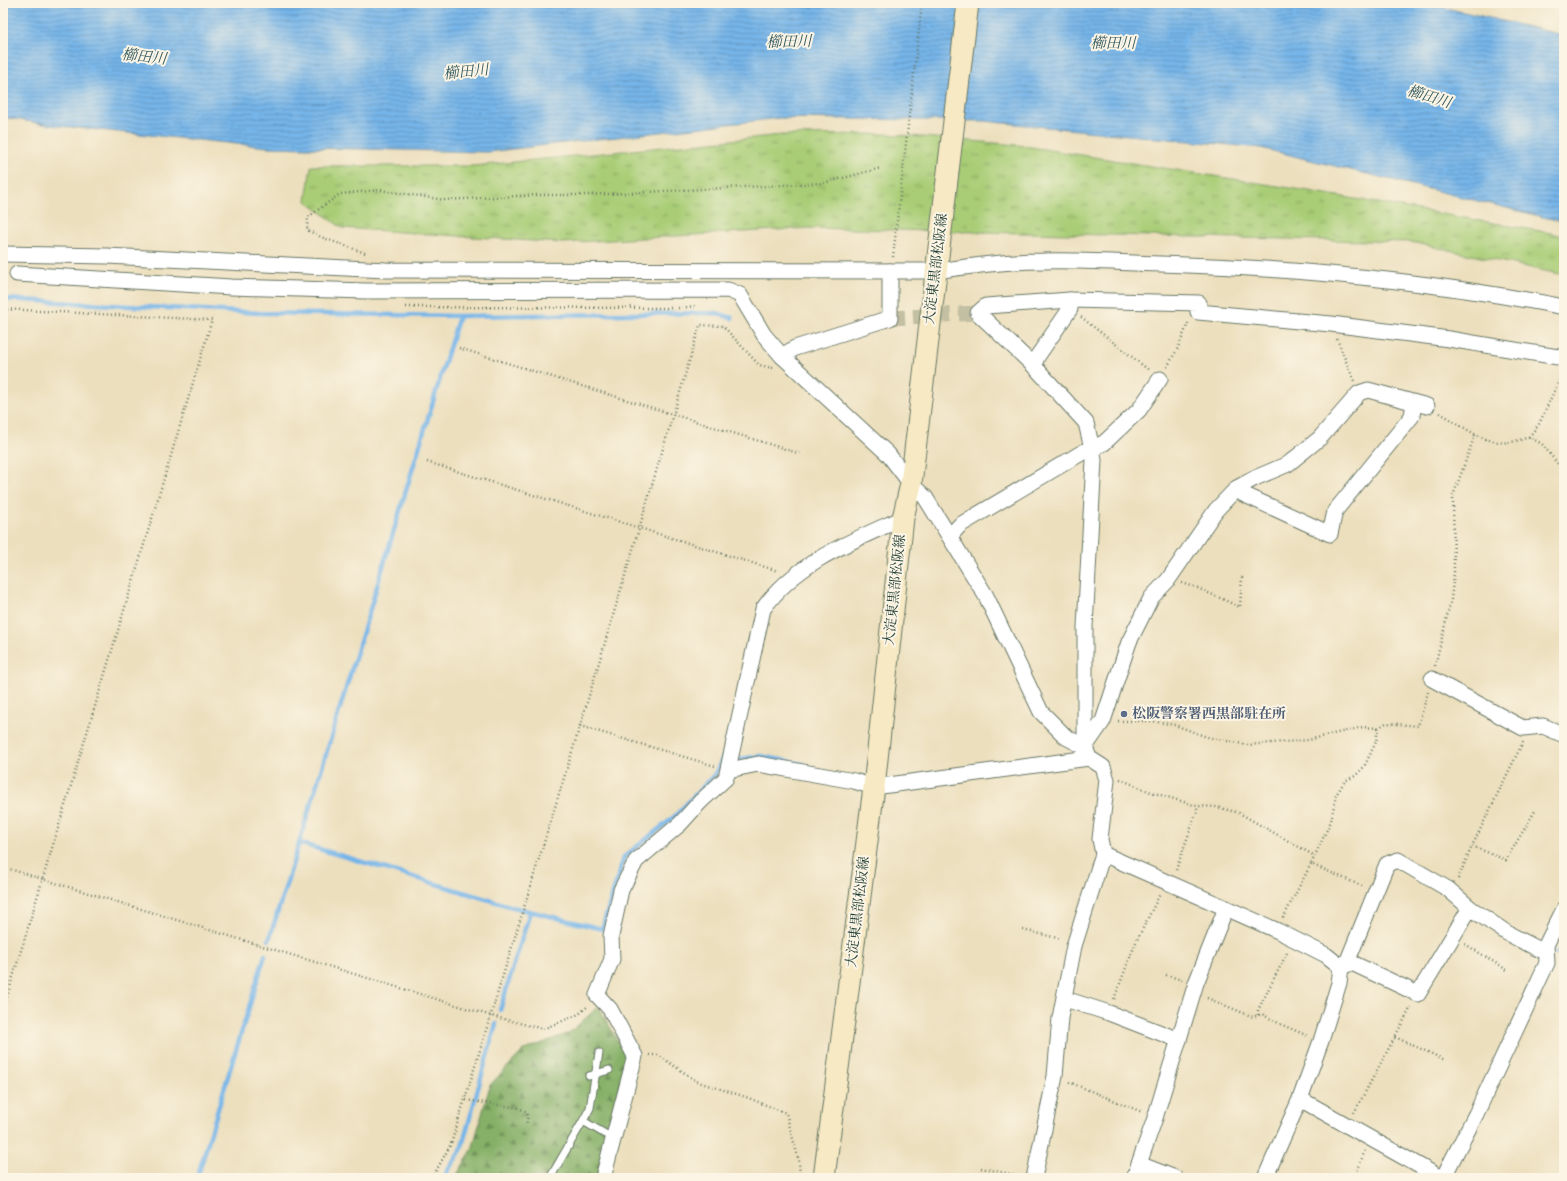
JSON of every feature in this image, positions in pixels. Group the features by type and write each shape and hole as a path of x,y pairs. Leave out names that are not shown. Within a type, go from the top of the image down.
{"main road":[{"name":"大淀東黒部松阪線","path":"824,1178 875,781 903,518 911,484 968,3"}],"street":[{"path":"3,254 107,256 386,270 976,266 1043,261 1218,266 1290,271 1446,288 1564,307"},
{"path":"782,356 795,348 890,318 891,266"},
{"path":"17,274 231,287 366,291 728,290 740,295 764,335 782,356 888,454 911,484 925,497 986,596 1041,712 1066,737 1087,752 1103,767 1107,780 1100,839 1103,854 1074,946 1065,999 1060,1018 1055,1076 1034,1178"},
{"path":"1087,752 1085,626 1094,460 1092,448 1086,423 1034,366 978,313 986,306 1199,303 1198,312 1331,324 1449,339 1564,358"},
{"path":"1034,366 1037,358 1070,304"},
{"path":"950,536 960,525 1092,448 1104,443 1139,410 1160,379"},
{"path":"1087,752 1102,721 1129,642 1151,598 1168,580 1216,510 1237,488 1288,464 1320,438 1359,393 1368,390 1420,404 1412,416 1335,511 1330,534 1243,494 1237,488"},
{"path":"603,1178 612,1138 636,1056 610,1009 597,995 612,959 611,936 621,890 636,861 680,824 700,802 726,778 729,770 763,609 774,592 793,576 851,541 903,518"},
{"path":"1432,679 1524,728 1543,726 1564,736"},
{"path":"729,770 758,764 854,781 875,781 1087,752"},
{"path":"1103,854 1278,931 1326,955 1341,968"},
{"path":"1265,1178 1300,1099 1321,1041 1339,983 1341,968 1348,960 1374,891 1387,864 1398,860 1448,889 1470,908 1507,933 1546,953"},
{"path":"1175,1178 1137,1171 1155,1118 1193,993 1226,908"},
{"path":"1341,968 1352,963 1418,994 1470,908"},
{"path":"1300,1099 1442,1177 1476,1114 1547,963 1546,945 1564,909"},
{"path":"1065,999 1109,1013 1179,1040"}],"lane":[{"path":"550,1178 590,1108 592,1076 598,1053"},
{"path":"592,1076 610,1070"},
{"path":"583,1121 612,1138"}],"path":[{"path":"891,266 922,3"},
{"path":"386,270 382,259 321,237 308,230 308,217 340,194 380,190 445,200 536,195 587,195 824,183 881,168"},
{"path":"1070,304 1160,379 1177,350 1191,317 1198,312"},
{"path":"3,309 212,320 3,1010"},
{"path":"1331,324 1354,382 1364,392"},
{"path":"432,1178 451,1144 466,1100 700,325 723,326 759,365 799,373"},
{"path":"459,348 801,454"},
{"path":"1420,404 1475,435 1510,442 1529,437 1539,424 1558,382 1564,377"},
{"path":"1102,721 1152,721 1175,725 1206,737 1248,745 1308,740 1363,727 1378,728 1386,723 1418,726 1432,679 1451,600 1454,572 1453,496 1475,435"},
{"path":"1529,437 1542,444 1564,472"},
{"path":"427,462 793,576"},
{"path":"1168,580 1196,587 1240,607 1242,576"},
{"path":"580,726 713,765"},
{"path":"1278,931 1331,821 1336,795 1345,781 1355,776 1364,767 1376,742 1378,728"},
{"path":"1448,889 1456,884 1472,846 1527,734 1524,728"},
{"path":"1103,767 1112,775 1148,792 1196,806 1217,807 1239,813 1315,856"},
{"path":"1109,1013 1136,942 1168,883 1197,811 1196,806"},
{"path":"1472,846 1506,860 1534,811"},
{"path":"1311,864 1374,891"},
{"path":"3,867 492,1016 544,1029 579,1014 593,1002 597,995"},
{"path":"1023,930 1061,939 1074,946"},
{"path":"1452,936 1506,970"},
{"path":"1258,1015 1258,1010 1294,939"},
{"path":"1193,993 1253,1017 1262,1014 1280,1024 1321,1041"},
{"path":"1348,1124 1418,994"},
{"path":"1395,1036 1444,1060"},
{"path":"636,1056 658,1055 698,1082 746,1097 786,1113 799,1160 800,1178"},
{"path":"1055,1076 1155,1118"},
{"path":"466,1100 519,1108 525,1111 528,1116 526,1125"},
{"path":"1355,1178 1370,1137"},
{"path":"981,1168 1011,1174 1018,1178"}],"green space":[{"path":"887,134 1018,145 1309,191 1551,233 1564,236 1564,275 1411,242 808,228 562,243 342,228 306,201 311,166 474,166 782,135"},
{"path":"598,1007 627,1056 597,1178 455,1178 472,1150 490,1085 524,1050 569,1033"}],"water":[{"name":"櫛田川","path":"3,3 1424,3 1564,35 1564,222 1261,148 984,121 780,118 487,152 268,147 49,125 3,117"}],"waterway":[{"path":"3,299 259,313 459,316 717,313 732,318"},
{"path":"459,316 299,843 513,907 602,929 624,857 674,817 715,774 723,757 725,757"},
{"path":"739,759 760,756 803,764"},
{"path":"269,940 299,843"},
{"path":"500,1010 530,912"},
{"path":"1556,953 1564,959"},
{"path":"197,1178 265,955"},
{"path":"443,1178 461,1150 496,1024"},
{"path":"1438,1174 1450,1149"}],"tunnel":[{"path":"890,318 978,313"}],"place":[{"name":"松阪警察署西黒部駐在所","path":"1124,714"}]}
